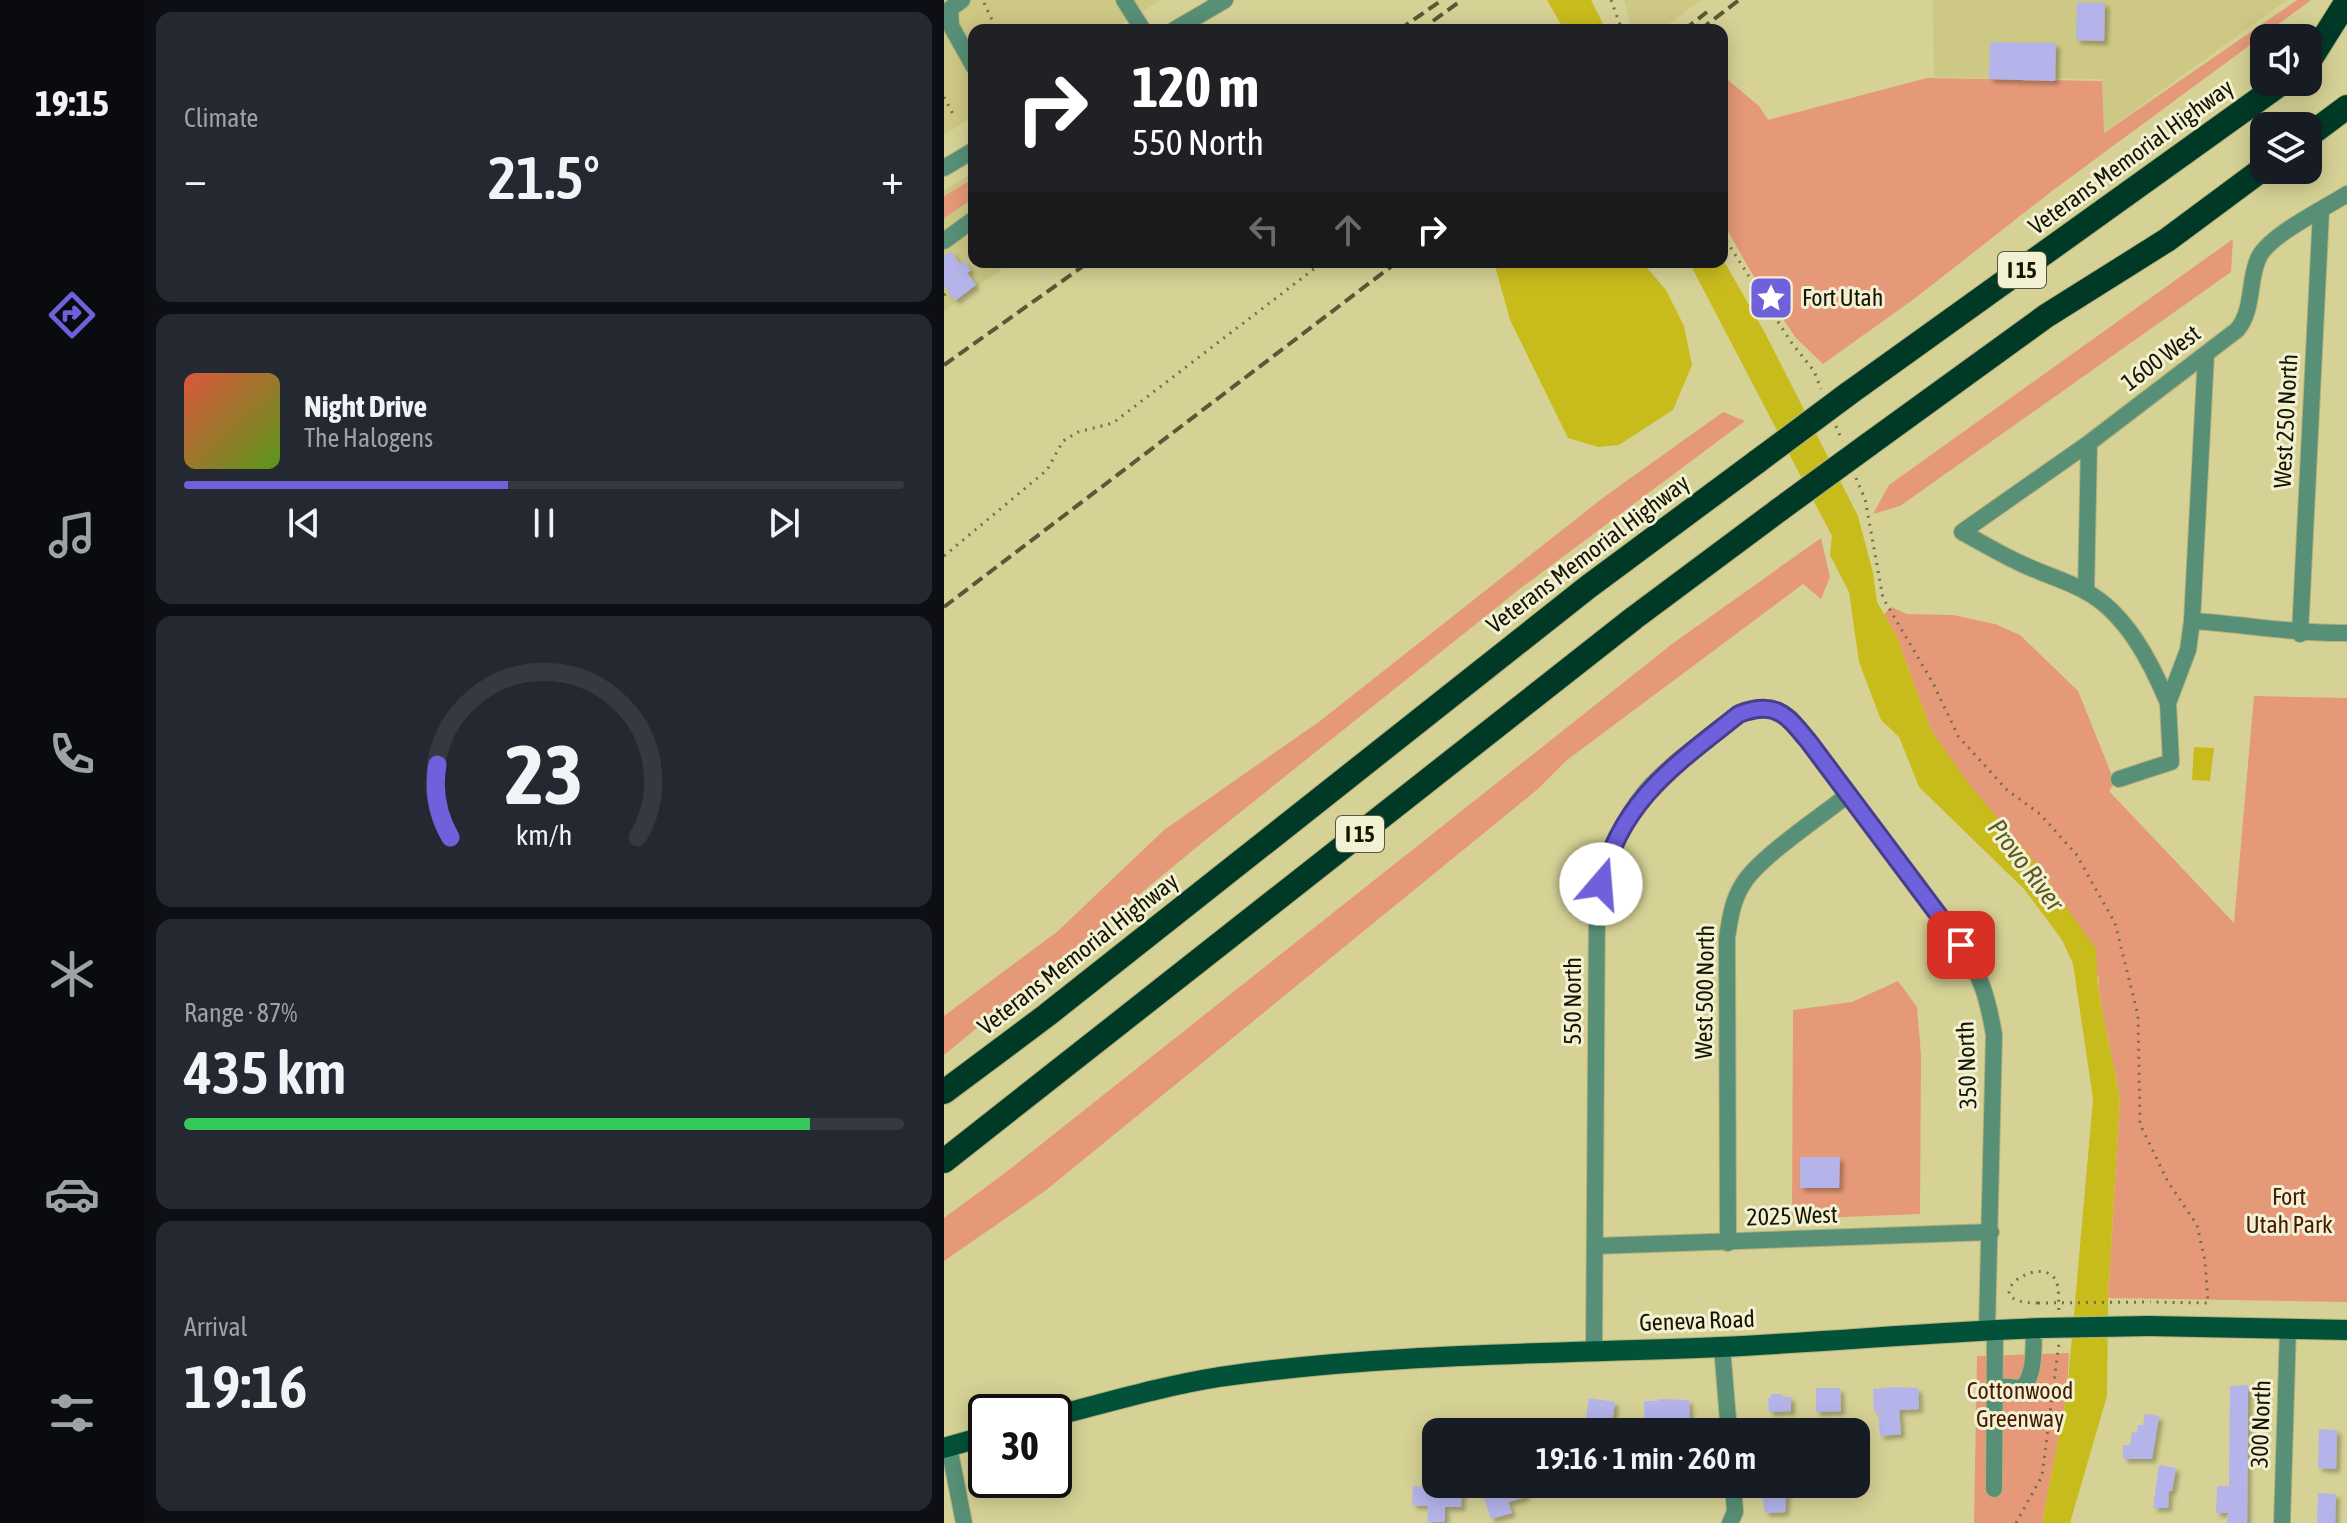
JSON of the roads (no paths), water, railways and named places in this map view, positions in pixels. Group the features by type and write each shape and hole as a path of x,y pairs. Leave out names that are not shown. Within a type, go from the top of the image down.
{"highway":[{"path":"2322,41 2347,1"},
{"path":"2322,54 2347,35"},
{"name":"Veterans Memorial Highway","path":"944,1092 1037,1023 1576,597 1758,461 1837,397 2263,96"},
{"path":"2322,126 2347,107"},
{"name":"I 15","path":"944,1161 1634,618 2046,316 2167,240 2250,178"}],"main road":[{"name":"Geneva Road","path":"1072,1412 1177,1386 1296,1367 1722,1347 1991,1329 2149,1326 2347,1330"},
{"path":"946,1448 968,1441"}],"street":[{"path":"962,0 950,9 951,26 968,56"},
{"path":"1124,0 1139,24"},
{"path":"1184,24 1225,0"},
{"path":"944,168 968,159"},
{"name":"1600 West","path":"2086,592 2020,563 1962,532 2089,443 2243,322 2256,263 2262,250 2272,240 2347,194"},
{"name":"West 250 North","path":"2300,634 2321,211"},
{"path":"944,241 968,223"},
{"path":"2168,703 2188,650 2192,621 2206,354"},
{"path":"2089,443 2086,592 2129,632 2154,668 2168,703 2171,762 2119,779"},
{"path":"2192,621 2241,624 2300,634 2347,633"},
{"name":"550 North","path":"1594,1351 1597,904 1606,865 1617,838 1646,792 1665,773 1739,714 1752,709 1775,709 1791,719 1849,794"},
{"name":"350 North","path":"1849,794 1961,945 1974,964 1987,994 1994,1035 1991,1232 1994,1489"},
{"name":"West 500 North","path":"1728,1243 1727,938 1732,906 1743,882 1758,866 1849,794"},
{"name":"2025 West","path":"1595,1246 1991,1232"},
{"name":"300 North","path":"2282,1523 2288,1327"},
{"path":"1995,1386 2022,1388 2027,1383 2037,1328"},
{"path":"1722,1347 1728,1418"},
{"path":"946,1448 964,1523"},
{"path":"1730,1523 1735,1512 1734,1498"}],"water":[{"path":"1547,0 1591,0 1603,24 1561,24"},
{"path":"1496,268 1647,268 1666,290 1684,326 1692,365 1673,410 1619,445 1598,447 1568,438 1510,320"},
{"name":"Provo River","path":"1692,268 1728,268 1764,331 1858,516 1877,602 1896,635 1932,732 1972,788 2032,858 2096,949 2098,988 2120,1098 2108,1298 2107,1396 2070,1523 2042,1523 2067,1393 2093,1099 2073,964 2062,940 2025,890 1919,787 1899,737 1881,720 1859,662 1849,592 1830,555 1832,536"},
{"path":"2194,747 2214,748 2210,781 2192,780"}],"railway":[{"path":"1408,24 1442,0"},
{"path":"1433,21 1462,0"},
{"path":"1708,24 1739,0"},
{"path":"1692,24 1707,12"},
{"path":"944,365 1081,268"},
{"path":"944,607 1389,268"}],"place":[{"name":"Fort Utah","path":"1771,298"}],"park label":[{"name":"Fort Utah Park","path":"2289,1211"},
{"name":"Cottonwood Greenway","path":"2020,1405"}]}
